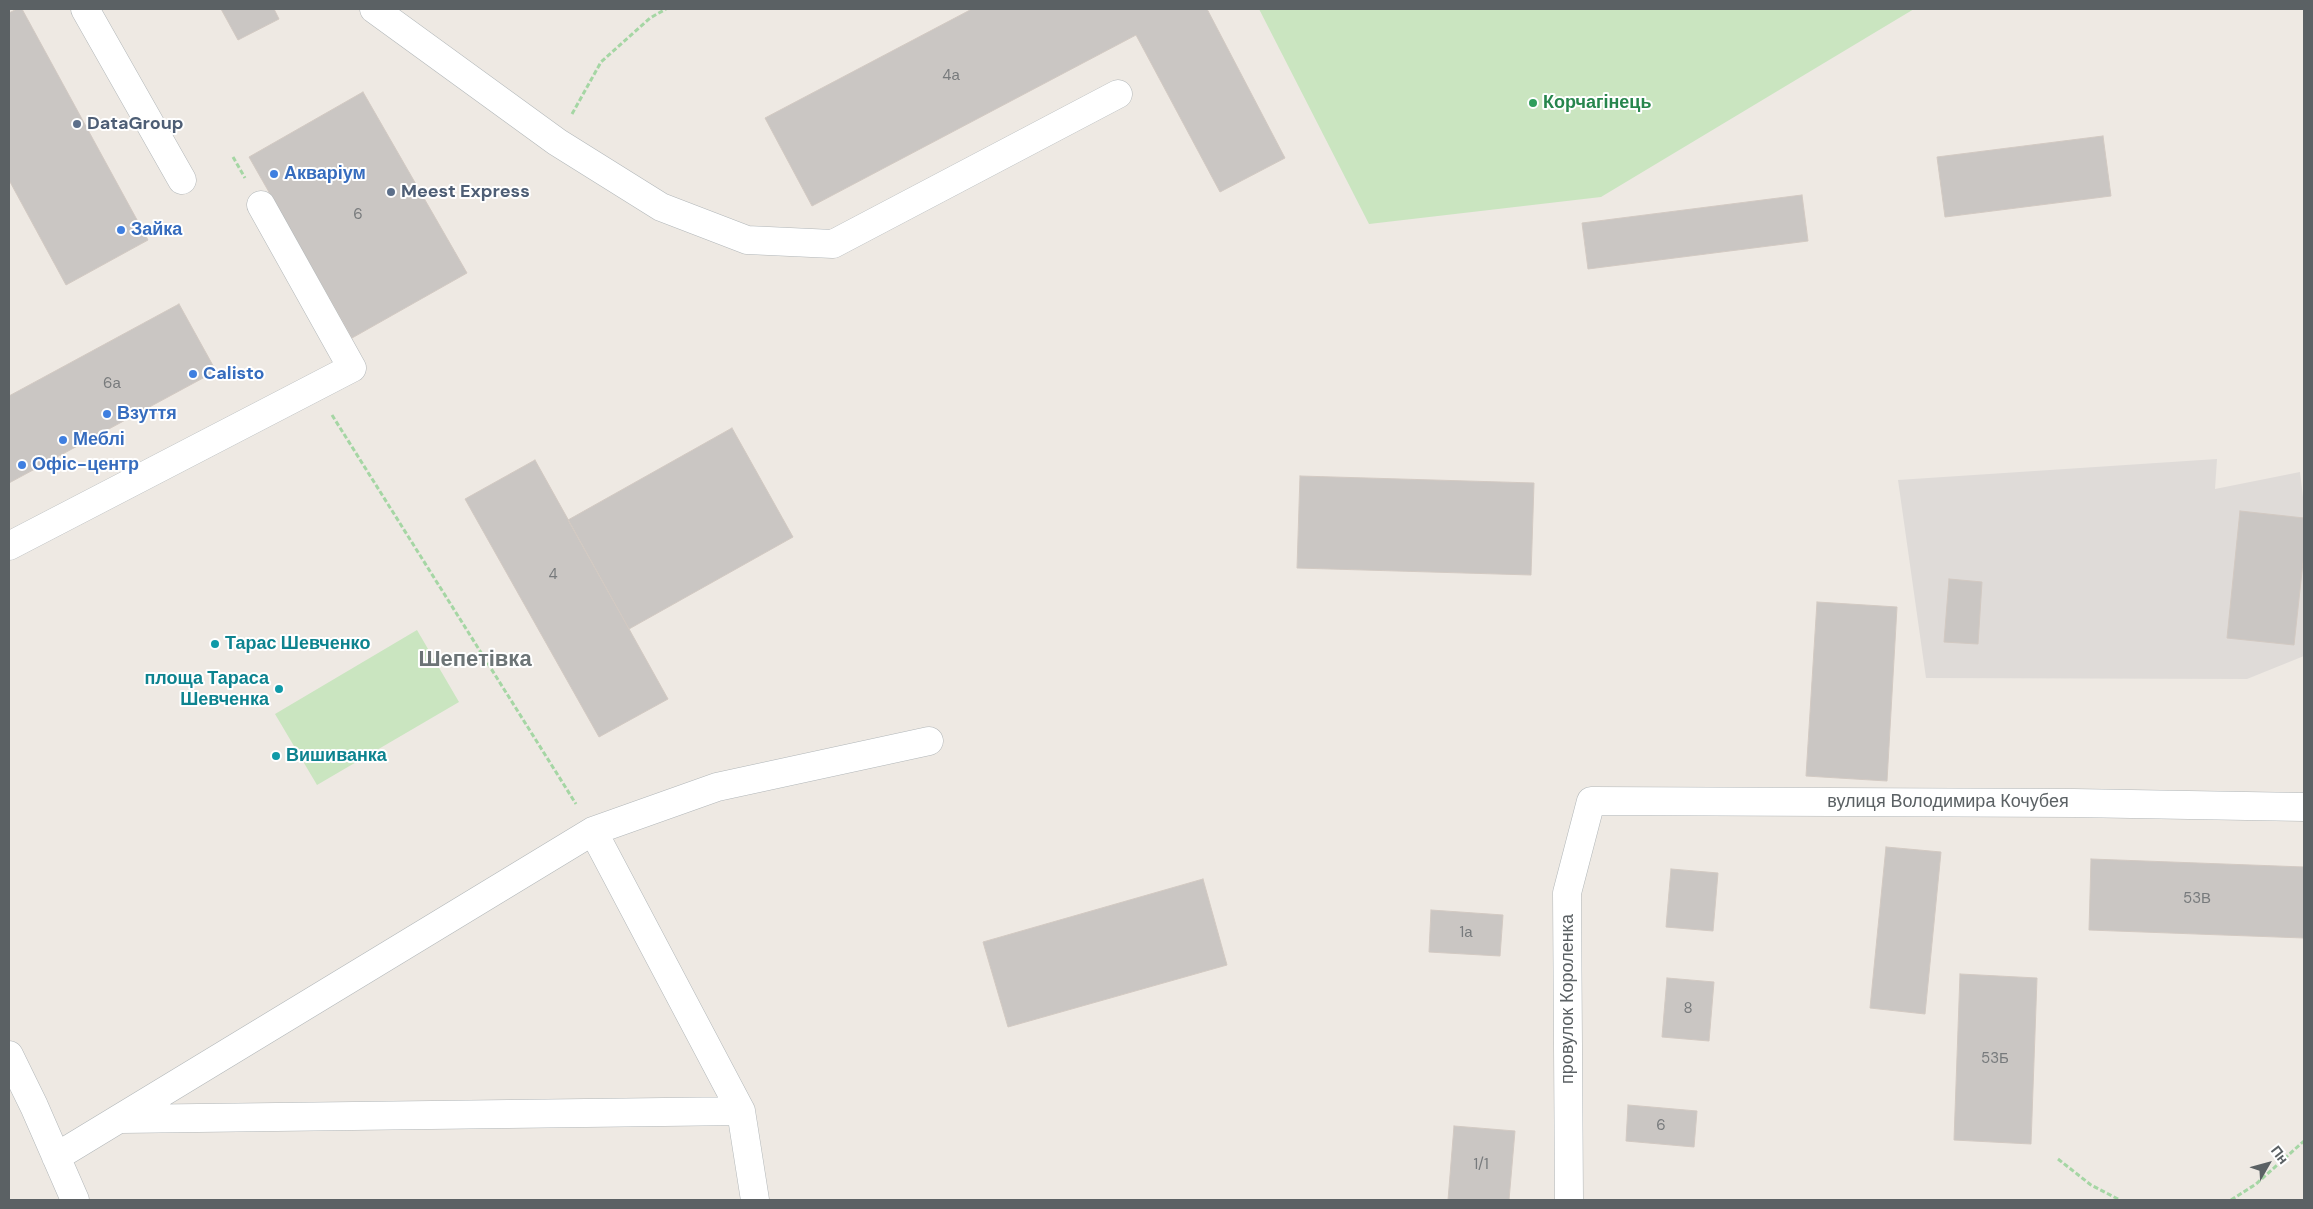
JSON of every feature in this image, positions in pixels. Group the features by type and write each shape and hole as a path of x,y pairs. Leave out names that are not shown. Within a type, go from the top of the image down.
{"street":[{"path":"86,9 182,180"},
{"path":"374,9 557,142 662,207 747,240 833,244 1118,94"},
{"path":"9,546 352,368 261,205"},
{"path":"56,1157 593,831 717,787 929,741"},
{"name":"вулиця Володимира Кочубея","path":"1591,801 2064,803 2304,807"},
{"name":"провулок Короленка","path":"1569,1200 1567,893 1591,801"},
{"path":"593,831 742,1111 755,1200"},
{"path":"9,1055 75,1200"},
{"path":"119,1118 742,1111"}],"path":[{"path":"557,142 601,62 650,18 666,9"},
{"path":"315,387 593,831"},
{"path":"2230,1200 2256,1184 2304,1141"},
{"path":"2058,1159 2091,1185 2120,1200"}],"shaded area":[{"path":"2217,459 2215,489 2300,472 2304,506 2304,656 2247,679 1926,678 1898,480"}],"green space":[{"name":"Корчагінець","path":"1259,9 1914,9 1601,197 1369,224"},
{"path":"417,630 459,702 317,785 275,714"}],"building":[{"path":"22,9 148,240 66,285 9,180 9,13"},
{"path":"221,9 274,9 279,19 238,40"},
{"path":"972,9 1207,9 1285,158 1220,192 1136,35 812,206 765,118"},
{"path":"363,92 467,273 352,338 249,157"},
{"path":"2103,136 2111,196 1945,217 1937,157"},
{"path":"1802,195 1808,241 1588,269 1582,223"},
{"path":"179,304 216,371 9,483 9,396"},
{"path":"732,428 793,537 629,629 568,520"},
{"path":"535,460 668,699 599,737 465,499"},
{"path":"1300,476 1534,483 1531,575 1297,568"},
{"path":"2240,511 2304,518 2304,553 2294,645 2227,638"},
{"path":"1949,579 1982,582 1978,644 1944,642"},
{"path":"1817,602 1897,607 1887,781 1806,776"},
{"path":"1886,847 1941,852 1925,1014 1870,1008"},
{"path":"2091,859 2304,867 2304,938 2089,930"},
{"path":"1671,869 1718,873 1713,931 1666,927"},
{"path":"1203,879 1227,965 1008,1027 983,942"},
{"path":"1431,910 1503,915 1500,956 1429,952"},
{"path":"1960,974 2037,978 2031,1144 1954,1140"},
{"path":"1667,978 1714,982 1709,1041 1662,1037"},
{"path":"1628,1105 1697,1111 1694,1147 1626,1141"},
{"path":"1454,1126 1515,1131 1509,1200 1448,1200"}],"place":[{"name":"Корчагінець","path":"1533,103"},
{"name":"DataGroup","path":"77,124"},
{"name":"Акваріум","path":"274,174"},
{"name":"Meest Express","path":"391,192"},
{"name":"Зайка","path":"121,230"},
{"name":"Calisto","path":"193,374"},
{"name":"Взуття","path":"107,414"},
{"name":"Меблі","path":"63,440"},
{"name":"Офіс-центр","path":"22,465"},
{"name":"Тарас Шевченко","path":"215,644"},
{"name":"площа Тараса Шевченка","path":"279,689"},
{"name":"Вишиванка","path":"276,756"}],"district":[{"name":"Шепетівка","path":"475,660"}]}
